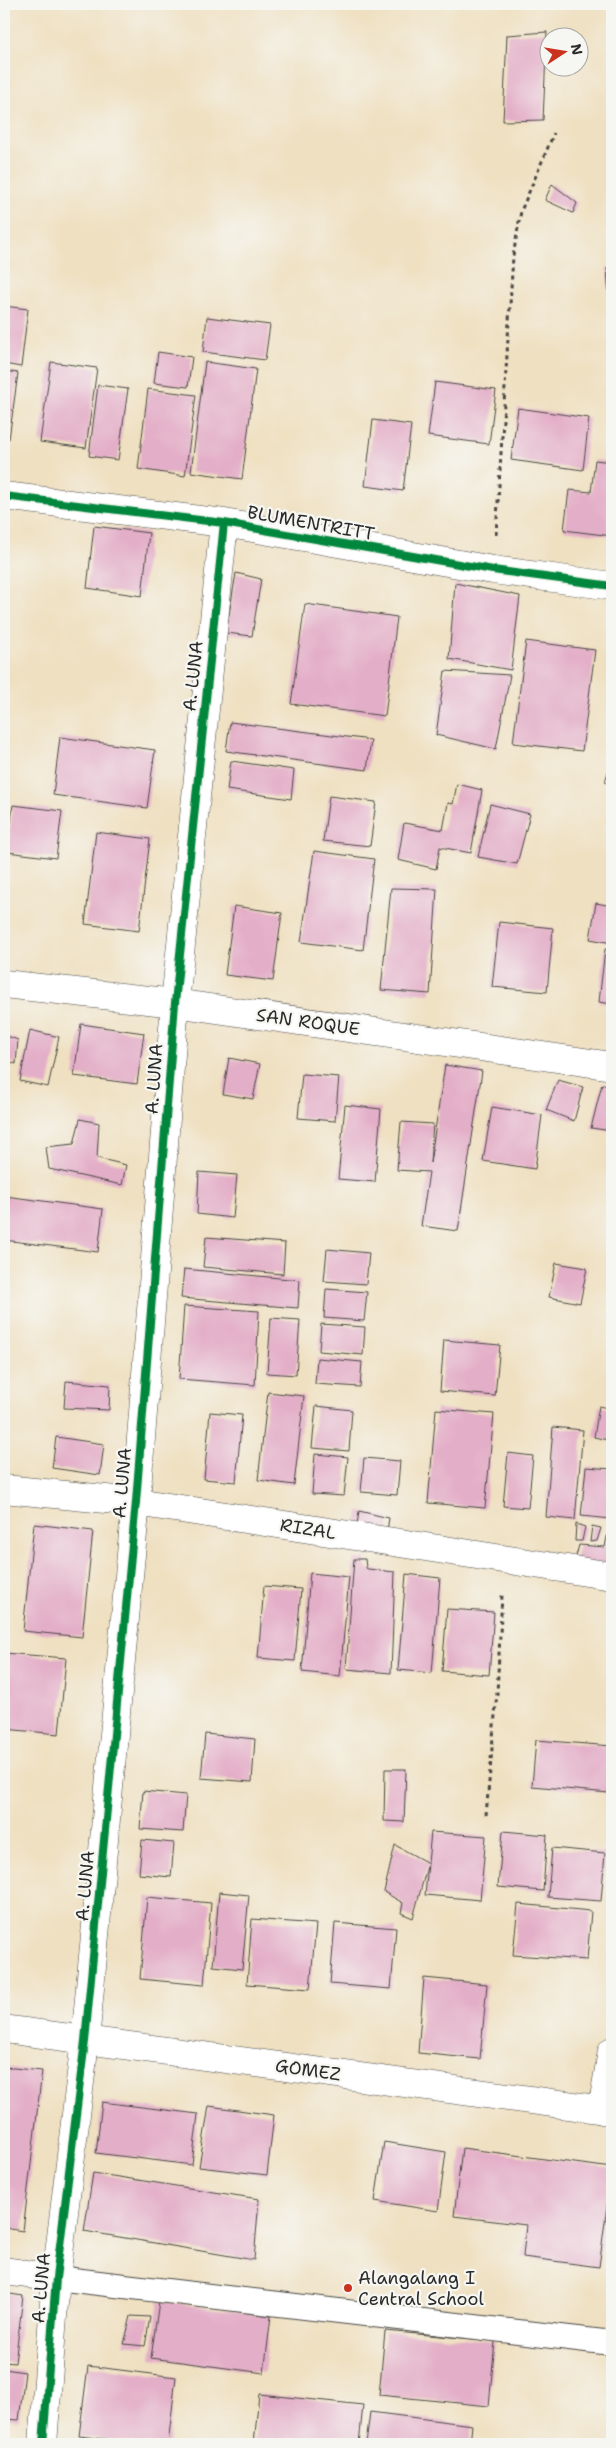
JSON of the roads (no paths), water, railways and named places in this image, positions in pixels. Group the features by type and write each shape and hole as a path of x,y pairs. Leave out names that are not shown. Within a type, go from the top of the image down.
{"street":[{"name":"BLUMENTRITT","path":"4,496 224,523 493,570 612,586"},
{"name":"A. LUNA","path":"44,2444 56,2278 85,2041 136,1502 175,1003 224,523"},
{"name":"SAN ROQUE","path":"4,984 175,1003 612,1066"},
{"name":"RIZAL","path":"4,1489 136,1502 612,1576"},
{"name":"GOMEZ","path":"4,2029 607,2110"},
{"path":"607,2110 612,2051"},
{"path":"4,2271 56,2278"}],"lane":[{"path":"56,2278 612,2344"}],"place":[{"name":"Alangalang I Central School","path":"348,2288"}]}
